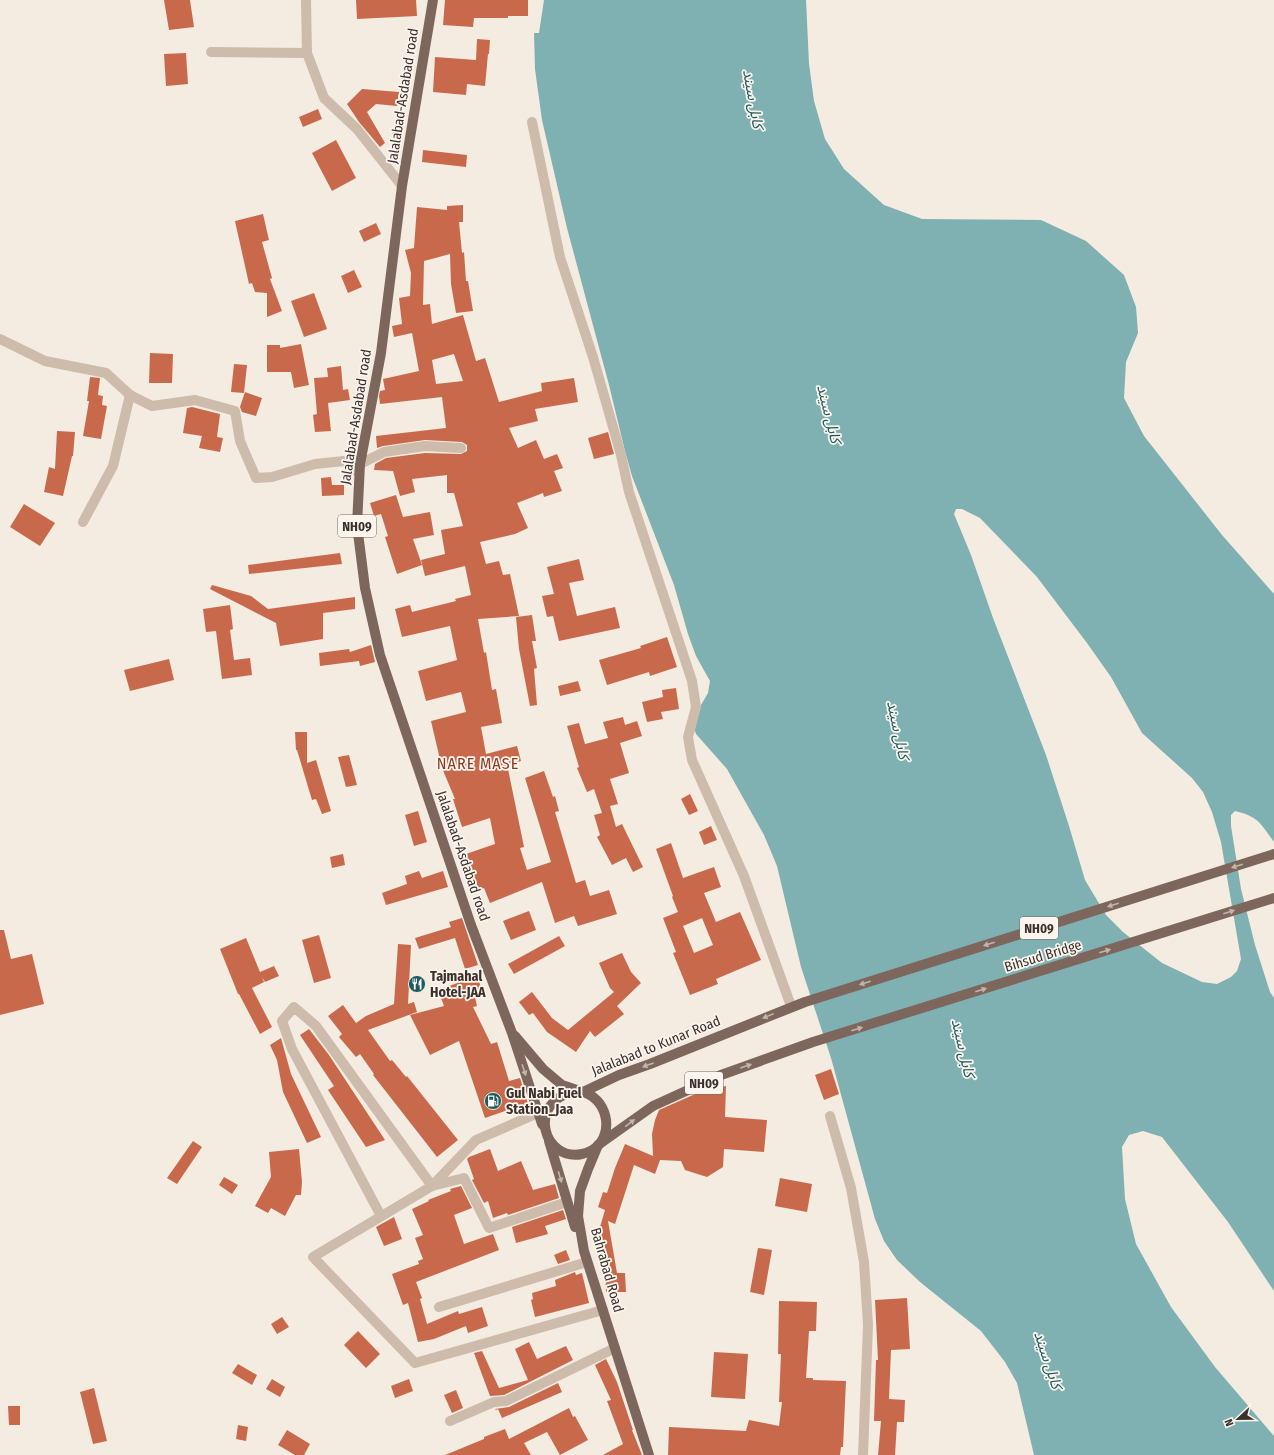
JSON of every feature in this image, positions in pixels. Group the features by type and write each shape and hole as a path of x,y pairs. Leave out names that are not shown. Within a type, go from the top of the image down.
{"main road":[{"name":"Jalalabad-Asdabad road","path":"432,0 402,186 381,353 360,468 357,524 365,588 380,655 471,925 512,1033"},
{"name":"Jalalabad to Kunar Road","path":"512,1033 543,1069 562,1084 583,1092 619,1075 650,1064 791,1006 1274,854"},
{"name":"Bihsud Bridge","path":"598,1145 653,1106 721,1075 820,1041 1274,898"},
{"name":"NH09","path":"512,1033 542,1124 545,1127 549,1139 555,1147 572,1155 591,1151 604,1138 607,1129 607,1119 599,1102 583,1092 563,1094 555,1100 549,1108 545,1127"},
{"path":"549,1139 567,1202 584,1251"},
{"name":"Bahrabad Road","path":"598,1145 580,1191 578,1216 587,1262 649,1455"}],"street":[{"path":"306,0 307,53 324,98 356,129 402,186"},
{"path":"212,52 307,53"},
{"path":"532,122 560,257 593,357 621,455 629,492 692,681 696,707 688,737 692,760 744,876 791,1006"},
{"path":"0,339 45,361 106,373 130,395 152,406 195,400 235,411 240,441 256,478 272,477 315,464 344,461 360,468 384,452 425,446 461,448"},
{"path":"83,522 113,466 130,395"},
{"path":"381,1216 292,1049 282,1021 294,1007 316,1026 432,1186"},
{"path":"538,1112 476,1140 432,1186 313,1257 415,1362 603,1310"},
{"path":"830,1116 851,1188 864,1262 868,1325 863,1455"},
{"path":"432,1186 464,1178 489,1228 567,1202"},
{"path":"440,1307 587,1262"},
{"path":"450,1421 494,1402 506,1401 615,1348"}],"water":[{"name":"کابل سيند","path":"544,0 806,0 809,64 814,101 825,139 844,169 884,205 922,219 1041,220 1086,241 1124,275 1136,307 1138,333 1126,362 1124,398 1144,436 1222,535 1274,594 1274,842 1266,830 1249,815 1235,811 1231,815 1231,826 1241,889 1255,945 1270,992 1274,998 1274,1291 1228,1222 1162,1137 1143,1131 1129,1135 1122,1147 1125,1199 1136,1244 1171,1307 1215,1367 1274,1436 1274,1455 1034,1455 1017,1383 1005,1362 981,1331 920,1282 897,1260 884,1241 875,1219 831,1058 801,967 777,866 764,835 727,769 696,734 694,728 694,723 701,705 708,693 710,681 696,656 674,585 632,476 625,451 567,228 542,120 535,69 534,33 539,33","holes":["956,509 962,509 980,518 1037,577 1111,677 1142,733 1192,778 1203,792 1212,812 1221,842 1241,959 1237,971 1231,977 1217,984 1202,982 1162,963 1123,932 1106,915 1085,880 1046,755 993,618 971,555 954,514"]}],"building":[{"path":"164,0 190,0 194,27 169,30"},
{"path":"356,0 416,0 417,16 357,19"},
{"path":"445,0 528,0 528,16 508,16 508,18 474,18 473,27 443,25"},
{"path":"477,39 490,40 485,86 467,84 466,95 433,92 435,57 476,60"},
{"path":"186,53 188,84 166,86 164,54"},
{"path":"362,89 399,92 397,106 376,104 367,112 385,143 380,147 359,122 347,104"},
{"path":"318,109 322,119 303,127 299,117"},
{"path":"336,140 356,178 332,191 312,153"},
{"path":"423,150 467,155 466,167 422,162"},
{"path":"463,205 463,222 459,222 462,253 464,252 466,281 468,281 473,311 456,313 451,284 450,254 424,261 423,305 430,304 432,324 463,315 476,361 485,358 499,402 542,391 541,383 574,378 578,402 535,409 538,421 509,428 518,448 536,440 544,459 557,454 563,468 554,471 562,491 544,497 543,493 517,503 528,528 515,534 480,542 486,564 499,561 503,575 510,574 519,616 478,619 484,653 486,652 492,690 496,689 502,723 481,727 486,754 517,746 521,761 507,764 524,847 520,848 527,870 551,862 525,778 544,771 553,797 555,796 559,811 555,812 576,883 585,880 590,896 609,890 617,914 578,926 574,916 555,923 542,882 490,903 484,888 479,890 466,854 495,844 490,818 462,827 453,799 455,799 442,768 431,721 466,712 461,692 426,701 418,671 457,660 450,626 402,637 395,609 410,605 412,612 456,601 455,599 471,595 465,566 425,576 421,560 445,554 441,530 463,526 454,493 447,493 447,475 412,479 415,492 400,496 393,471 374,470 375,464 386,458 425,453 461,454 467,451 467,445 462,442 425,440 377,448 376,436 446,428 442,397 380,404 379,396 380,391 385,390 383,379 419,371 412,333 394,337 392,326 402,324 399,298 410,296 411,273 405,250 414,248 417,207 447,210 447,206","holes":["454,354 463,381 436,384 432,360"]},
{"path":"263,214 269,240 262,242 272,278 270,279 282,311 267,317 267,293 255,292 252,283 249,284 235,221"},
{"path":"376,223 381,234 364,242 359,231"},
{"path":"354,270 362,287 348,293 341,276"},
{"path":"314,293 327,329 304,337 291,301"},
{"path":"301,344 309,385 294,388 291,372 267,372 267,345 280,345 280,348"},
{"path":"150,353 173,354 172,383 149,383"},
{"path":"234,364 247,365 244,393 231,392"},
{"path":"341,366 343,390 348,389 350,400 328,403 331,431 315,432 313,415 317,414 314,378 328,377 327,368"},
{"path":"90,377 100,378 98,395 103,396 102,405 107,406 101,439 83,436 89,401 87,401"},
{"path":"245,392 262,398 256,416 242,412 240,407"},
{"path":"192,407 220,414 217,437 223,438 220,452 199,448 202,436 183,433 187,408"},
{"path":"57,431 75,432 73,456 63,496 44,492 49,467 55,469"},
{"path":"608,432 614,454 594,459 588,438"},
{"path":"331,477 332,485 344,485 344,495 322,496 321,478"},
{"path":"396,495 403,517 430,512 434,535 413,539 422,565 397,574 385,537 388,536 381,514 374,516 370,503"},
{"path":"24,504 55,523 40,546 10,527"},
{"path":"340,553 342,564 249,574 248,565"},
{"path":"579,559 584,580 569,583 577,616 615,607 620,628 559,641 553,616 547,617 542,596 554,594 547,567"},
{"path":"212,585 251,596 268,609 355,597 355,609 323,613 323,639 280,646 276,623 210,589"},
{"path":"230,605 233,629 230,630 234,660 250,658 252,675 222,679 216,631 206,632 203,609"},
{"path":"532,615 536,641 532,641 537,668 534,669 537,705 530,706 519,649 516,617"},
{"path":"667,637 677,667 650,676 649,672 607,685 599,660 641,648 640,646"},
{"path":"371,645 375,662 360,666 359,661 320,666 319,653 349,649 350,652"},
{"path":"169,659 174,680 130,691 124,670"},
{"path":"578,681 581,691 560,696 558,686"},
{"path":"676,688 679,709 661,712 663,719 647,722 642,702 663,697 662,690"},
{"path":"623,717 625,725 637,721 642,736 620,743 629,773 610,779 618,804 610,806 616,827 622,824 643,867 633,872 626,858 612,865 597,837 600,835 594,815 602,813 594,789 587,792 577,768 579,767 567,726 579,723 585,744 608,738 603,722"},
{"path":"295,732 307,732 307,763 316,760 331,811 322,814 316,799 312,800 296,750"},
{"path":"349,755 357,785 346,787 338,757"},
{"path":"690,794 698,811 689,815 681,799"},
{"path":"418,811 427,842 414,846 405,815"},
{"path":"711,826 717,840 704,845 699,832"},
{"path":"671,843 683,878 714,867 721,887 704,893 716,922 740,912 761,960 716,979 718,984 690,995 673,953 676,952 663,918 678,912 656,849","holes":["702,918 713,945 694,953 683,926"]},
{"path":"343,854 345,865 332,868 330,857"},
{"path":"419,871 422,878 443,871 448,887 386,905 382,893 407,884 405,876"},
{"path":"529,911 536,930 511,940 503,921"},
{"path":"462,918 478,965 465,969 455,938 419,949 415,938 451,927 449,922"},
{"path":"0,930 4,930 11,959 32,954 44,1004 0,1015"},
{"path":"319,935 331,978 314,983 302,940"},
{"path":"559,936 565,946 514,974 508,964"},
{"path":"246,938 260,972 274,966 279,976 265,982 262,977 264,982 252,988 272,1027 260,1034 238,994 220,949"},
{"path":"398,944 411,945 408,1004 414,1002 417,1012 368,1030 390,1061 392,1060 406,1077 407,1076 458,1140 437,1157 373,1075 374,1074 360,1054 356,1057 339,1037 342,1034 328,1016 343,1005 356,1023 366,1016 394,1004"},
{"path":"622,953 631,972 641,983 617,1006 624,1014 595,1037 590,1031 576,1052 547,1032 533,1013 529,1015 519,1002 532,992 552,1018 568,1030 614,992 610,988 599,963"},
{"path":"477,976 482,990 474,993 477,1006 473,1007 491,1044 497,1042 509,1081 520,1078 529,1107 520,1110 519,1106 485,1118 459,1041 430,1055 410,1015 444,1006 438,990"},
{"path":"309,1029 329,1055 385,1140 366,1147 328,1090 334,1086 300,1035"},
{"path":"281,1038 291,1074 321,1137 307,1143 283,1092 277,1060 270,1045"},
{"path":"831,1069 839,1094 824,1100 815,1075"},
{"path":"726,1086 725,1117 767,1120 764,1152 724,1149 723,1167 707,1177 685,1170 681,1161 660,1160 655,1174 634,1165 615,1224 608,1221 617,1273 625,1273 626,1292 606,1292 605,1261 603,1262 597,1227 600,1227 605,1210 598,1207 603,1192 607,1193 625,1144 653,1156 652,1134 659,1110 702,1091"},
{"path":"193,1141 202,1147 177,1184 167,1178"},
{"path":"299,1149 302,1182 301,1195 296,1195 285,1216 271,1208 268,1213 255,1206 271,1177 269,1152"},
{"path":"490,1149 498,1171 521,1161 533,1190 555,1184 559,1198 508,1215 507,1213 493,1218 488,1201 484,1203 472,1180 474,1179 467,1159"},
{"path":"224,1177 238,1185 232,1194 219,1185"},
{"path":"780,1178 812,1184 807,1212 775,1206"},
{"path":"461,1186 472,1208 454,1215 464,1244 493,1234 499,1250 416,1282 422,1298 420,1299 427,1324 458,1311 459,1314 482,1307 488,1326 468,1333 466,1326 434,1339 418,1342 408,1303 403,1305 392,1274 419,1264 418,1261 423,1259 415,1238 423,1235 412,1209 429,1201 428,1200 451,1191 450,1189"},
{"path":"563,1210 566,1219 545,1226 548,1234 516,1243 512,1227"},
{"path":"394,1217 402,1239 384,1246 376,1227"},
{"path":"758,1248 772,1250 764,1295 750,1292"},
{"path":"566,1250 570,1260 558,1264 554,1255"},
{"path":"575,1272 576,1275 582,1273 589,1303 535,1317 531,1300 533,1299 532,1293 556,1286 555,1280"},
{"path":"907,1298 910,1349 891,1350 889,1399 905,1400 904,1422 897,1422 895,1455 878,1455 881,1421 874,1421 876,1360 878,1360 875,1300"},
{"path":"779,1301 817,1302 816,1331 809,1331 806,1378 813,1378 813,1380 846,1381 843,1447 841,1447 840,1455 668,1455 669,1427 746,1431 749,1420 779,1426 782,1402 779,1402 781,1354 778,1354"},
{"path":"282,1317 289,1327 277,1334 271,1324"},
{"path":"358,1331 380,1354 366,1368 344,1345"},
{"path":"529,1342 537,1359 566,1346 573,1360 504,1395 490,1396 474,1353 482,1351 499,1388 528,1380 515,1349"},
{"path":"714,1352 748,1354 745,1399 711,1397"},
{"path":"606,1359 617,1382 632,1430 642,1455 603,1455 623,1444 607,1401 611,1400 595,1365"},
{"path":"238,1364 257,1375 252,1385 232,1373"},
{"path":"272,1379 285,1387 280,1397 266,1389"},
{"path":"409,1379 413,1391 395,1398 391,1386"},
{"path":"558,1383 562,1392 502,1418 498,1409 495,1409 509,1407"},
{"path":"94,1388 107,1441 93,1444 80,1392"},
{"path":"456,1390 463,1408 452,1413 444,1395"},
{"path":"8,1406 20,1406 20,1425 9,1425"},
{"path":"569,1408 588,1440 560,1455 547,1432 524,1443 531,1455 445,1455 505,1429 509,1439"},
{"path":"238,1425 248,1427 246,1441 236,1439"},
{"path":"287,1430 310,1444 304,1455 295,1455 278,1445"}],"place":[{"name":"Tajmahal Hotel-JAA","path":"417,984"},
{"name":"Gul Nabi Fuel Station_Jaa","path":"493,1101"}],"district":[{"name":"NARE MASE","path":"478,763"}]}
